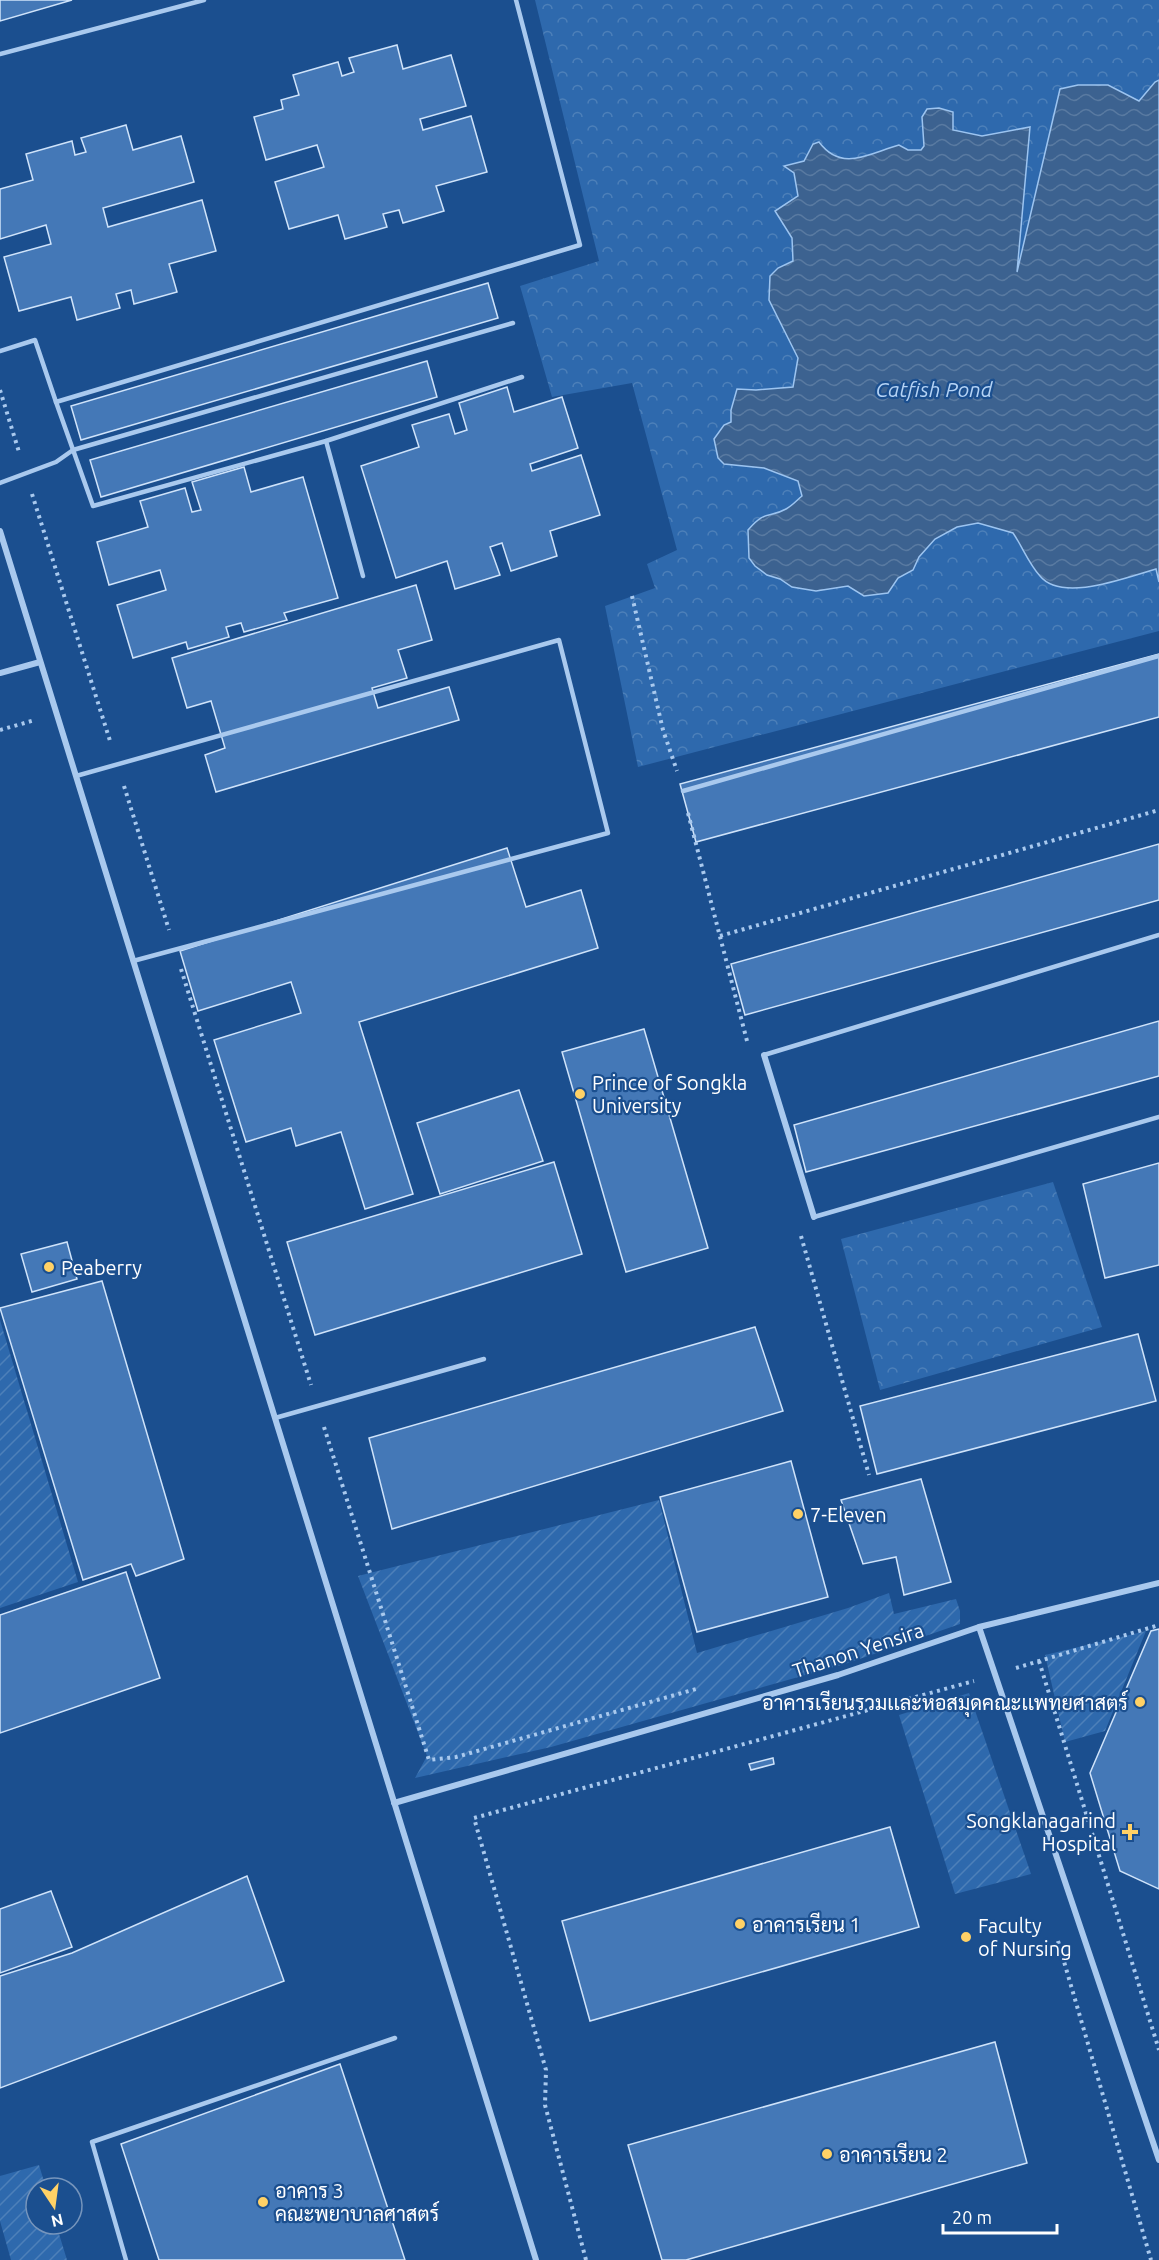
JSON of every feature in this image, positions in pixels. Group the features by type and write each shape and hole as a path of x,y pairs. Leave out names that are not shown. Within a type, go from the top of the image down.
{"street":[{"path":"0,531 536,2260"},
{"path":"0,674 40,662"},
{"path":"764,1054 814,1217"},
{"name":"Thanon Yensira","path":"394,1803 838,1675 979,1627 1159,1583"},
{"path":"979,1627 1159,2160"}],"lane":[{"path":"0,54 204,0"},
{"path":"56,402 580,245 516,0"},
{"path":"0,483 56,462 73,450 513,322"},
{"path":"0,351 35,340 93,506 326,441 522,377"},
{"path":"326,441 363,576"},
{"path":"76,776 559,640 608,833 133,961"},
{"path":"683,791 1159,656"},
{"path":"764,1054 1159,935"},
{"path":"814,1217 1159,1117"},
{"path":"275,1418 484,1359"},
{"path":"126,2260 92,2142 395,2038"}],"path":[{"path":"0,390 429,1760"},
{"path":"632,596 663,730 683,791 749,1047"},
{"path":"0,730 45,718"},
{"path":"720,936 1159,810"},
{"path":"798,1226 868,1475"},
{"path":"1159,1626 1039,1661 1159,2050"},
{"path":"586,2260 544,2105 546,2070 474,1818 975,1680 979,1692"},
{"path":"1055,1930 1151,2260"}],"green space":[{"path":"535,0 1159,0 1159,631 638,767 605,606 655,588 647,564 677,550 632,383 552,397 520,286 599,261"},
{"path":"1053,1182 1102,1327 880,1390 841,1239"},
{"path":"0,1320 78,1582 0,1608"},
{"path":"659,1500 697,1653 848,1608 889,1593 894,1614 956,1599 960,1611 960,1624 848,1663 551,1747 415,1778 427,1756 358,1576"},
{"path":"1146,1631 1105,1731 1065,1742 1045,1655"},
{"path":"969,1693 1031,1874 955,1894 899,1715"},
{"path":"39,2165 42,2176 24,2176 24,2236 60,2236 67,2260 11,2260 0,2221 0,2176"}],"water":[{"name":"Catfish Pond","path":"1159,80 1159,582 1156,569 1095,586 1079,588 1050,584 1036,571 1013,533 978,523 957,527 935,539 919,557 913,570 898,578 888,593 864,596 848,586 816,591 792,587 780,579 767,575 755,566 749,558 748,530 759,519 786,509 802,496 798,481 764,468 724,464 718,458 714,439 724,425 731,422 731,410 737,389 793,387 798,358 769,300 770,276 778,268 793,261 792,238 775,211 798,196 794,173 784,166 804,161 813,144 819,142 837,157 847,159 867,156 899,145 908,150 921,150 924,146 922,117 927,109 939,108 953,112 953,130 982,136 1030,127 1017,272 1060,89 1078,85 1108,85 1139,101"}],"building":[{"path":"0,0 72,0 0,21"},
{"path":"397,45 403,69 451,55 466,106 420,119 423,130 471,116 487,172 436,186 444,211 403,223 399,210 383,214 387,227 345,239 338,215 289,229 275,182 324,167 317,145 266,160 254,117 283,109 281,100 299,95 293,75 338,62 342,76 354,72 349,58"},
{"path":"126,125 133,150 181,136 194,182 103,208 108,227 202,200 216,251 169,264 177,292 134,304 131,290 116,294 120,308 77,320 71,297 19,311 4,257 51,244 46,225 0,239 0,189 33,180 26,154 72,141 75,155 86,152 81,138"},
{"path":"488,283 498,318 81,440 71,406"},
{"path":"427,361 437,397 101,497 90,460"},
{"path":"507,387 514,412 562,397 578,448 530,464 532,471 581,455 600,515 550,531 557,556 511,571 502,543 490,547 500,575 455,589 447,561 396,578 361,466 419,447 412,425 449,414 455,434 467,430 459,403"},
{"path":"244,467 251,492 303,477 338,598 284,613 287,620 244,632 241,623 226,627 229,637 188,649 186,642 133,658 117,605 166,590 160,570 109,585 97,542 148,527 140,501 185,488 192,512 201,510 192,482"},
{"path":"416,585 432,640 398,650 407,678 372,688 378,708 449,687 459,720 216,792 205,755 225,748 211,701 187,708 172,658"},
{"path":"1159,654 1159,717 696,842 680,784"},
{"path":"1159,844 1159,900 745,1015 731,964"},
{"path":"507,848 526,907 581,890 598,948 359,1022 413,1194 365,1209 341,1132 296,1146 291,1128 246,1142 214,1040 301,1013 291,982 198,1011 180,951"},
{"path":"1159,1021 1159,1076 806,1172 794,1125"},
{"path":"644,1029 708,1248 626,1272 562,1052"},
{"path":"519,1090 543,1161 440,1194 417,1123"},
{"path":"554,1162 582,1254 315,1335 287,1242"},
{"path":"1159,1163 1159,1265 1105,1278 1083,1184"},
{"name":"Peaberry","path":"67,1242 77,1279 32,1292 21,1254"},
{"path":"102,1281 184,1559 136,1576 131,1564 83,1580 0,1308"},
{"path":"755,1327 783,1411 392,1529 369,1438"},
{"path":"1138,1334 1156,1401 877,1474 860,1406"},
{"path":"791,1461 828,1597 697,1632 660,1497"},
{"path":"921,1479 951,1582 904,1595 896,1557 863,1564 841,1500"},
{"path":"126,1572 160,1678 0,1733 0,1615"},
{"name":"อาคารเรียนรวมเเละหอสมุดคณะเเพทยศาสตร์","path":"1159,1629 1159,1889 1120,1871 1090,1773 1151,1631"},
{"path":"773,1758 774,1764 751,1770 749,1764"},
{"name":"อาคารเรียน 1","path":"890,1827 919,1927 590,2021 562,1921"},
{"path":"247,1876 284,1981 0,2088 0,1976 72,1953"},
{"path":"51,1891 72,1947 0,1973 0,1909"},
{"name":"อาคารเรียน 2","path":"995,2042 1027,2163 686,2260 662,2260 628,2145"},
{"name":"อาคาร 3 คณะพยาบาลศาสตร์","path":"340,2064 405,2260 159,2260 121,2144"}],"place":[{"name":"Prince of Songkla University","path":"580,1094"},
{"name":"Peaberry","path":"49,1267"},
{"name":"7-Eleven","path":"798,1514"},
{"name":"อาคารเรียนรวมเเละหอสมุดคณะเเพทยศาสตร์","path":"1140,1702"},
{"name":"Songklanagarind Hospital","path":"1130,1832"},
{"name":"อาคารเรียน 1","path":"740,1924"},
{"name":"Faculty of Nursing","path":"966,1937"},
{"name":"อาคารเรียน 2","path":"827,2154"},
{"name":"อาคาร 3 คณะพยาบาลศาสตร์","path":"263,2202"}]}
